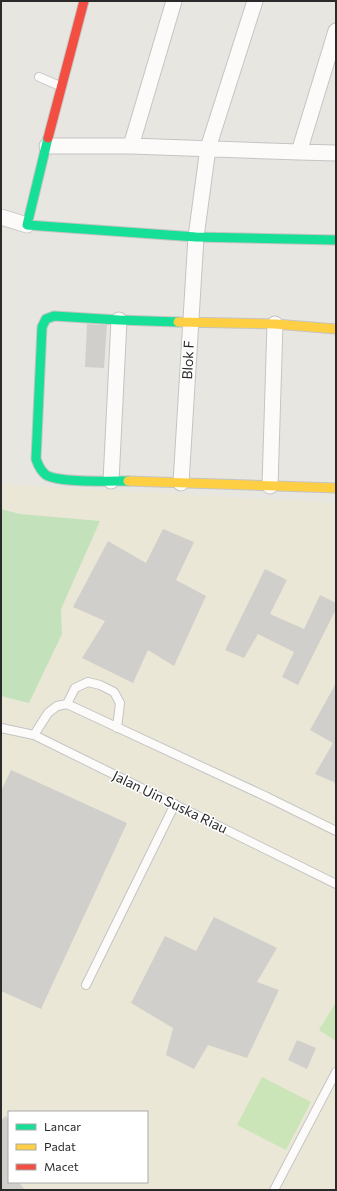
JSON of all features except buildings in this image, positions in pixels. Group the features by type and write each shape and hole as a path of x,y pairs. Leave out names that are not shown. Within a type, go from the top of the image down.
{"street":[{"path":"28,225 61,86 84,1"},
{"path":"131,146 174,1"},
{"name":"Blok F","path":"181,483 196,237 208,148 255,1"},
{"path":"299,152 336,31"},
{"path":"47,146 131,146 336,153"},
{"path":"1,217 28,225 196,237 336,240"},
{"path":"336,329 275,324 119,320 54,316 46,319 42,327 36,459 40,469 48,476 57,479 336,488"},
{"path":"111,481 119,320"},
{"path":"270,486 275,324"}],"lane":[{"path":"39,77 61,86"},
{"path":"67,704 75,688 88,682 100,685 114,692 120,703 117,728"},
{"path":"34,735 48,713 57,706 67,704 267,797 336,831"},
{"name":"Jalan Uin Suska Riau","path":"1,728 34,735 336,884"},
{"path":"86,985 175,804"},
{"path":"274,1190 336,1072"}],"shaded area":[{"path":"1,484 336,503 336,1190 1,1190"}],"green space":[{"path":"1,509 20,514 100,521 61,609 62,634 29,703 1,696"},
{"path":"336,1002 336,1041 319,1030"},
{"path":"262,1077 311,1102 286,1150 237,1125"}],"traffic: fast":[{"path":"48,138 27,225 196,237 336,240"},
{"path":"128,481 86,481 53,478 46,475 40,468 36,459 42,327 46,319 54,316 178,322"}],"traffic: slow":[{"path":"178,322 275,324 336,329"},
{"path":"128,481 336,488"}],"traffic: jam":[{"path":"48,138 84,1"}]}
